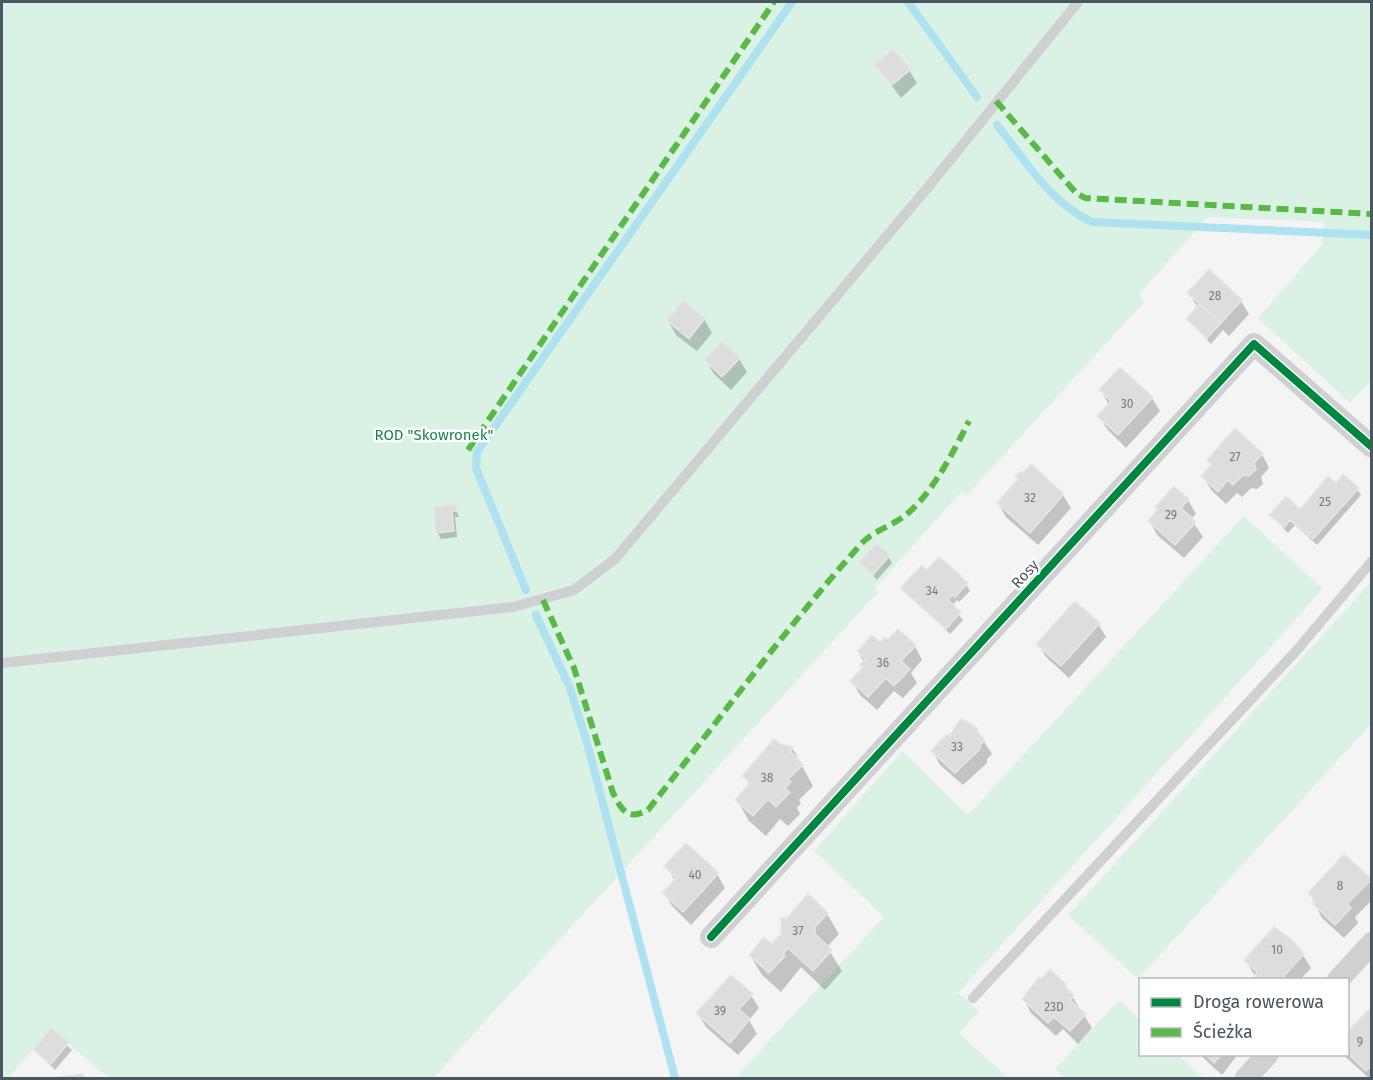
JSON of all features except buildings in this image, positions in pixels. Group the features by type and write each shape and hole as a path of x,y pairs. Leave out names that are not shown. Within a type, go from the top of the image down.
{"street":[{"name":"Rosy","path":"711,937 1254,344 1371,447"},
{"path":"1340,978 1371,943"},
{"path":"1246,1078 1266,1056"}],"lane":[{"path":"2,663 513,607 574,590 615,559 929,186 1078,2"},
{"path":"973,998 1297,650 1371,561"}],"green space":[{"name":"ROD \"Skowronek\"","path":"2,2 1371,2 1371,381 1350,403 1258,318 1322,245 1324,222 1208,217 1139,294 1144,302 967,495 962,491 875,588 878,592 433,1078 108,1078 51,1028 9,1078 2,1078"},
{"path":"1244,516 1323,589 958,993 979,1011 959,1033 1008,1078 735,1078 884,917 814,851 902,751 968,815"},
{"path":"1371,582 1371,724 1138,979 1068,915"},
{"path":"1119,1000 1139,1019 1139,1056 1179,1056 1203,1078 1065,1078 1055,1069"}],"waterway":[{"path":"526,590 476,468 477,452 792,2"},
{"path":"908,2 977,97"},
{"path":"997,125 1050,192 1077,214 1092,222 1372,235"},
{"path":"536,615 570,688 587,743 675,1078"}],"marked path":[{"path":"468,450 774,2"},
{"path":"996,101 1076,193 1085,198 1372,214"},
{"path":"543,600 574,668 613,793 626,812 641,813 648,810 779,642 861,544 870,536 903,517 923,498 969,421"}],"cycle path":[{"path":"711,937 1254,344 1372,447"}]}
